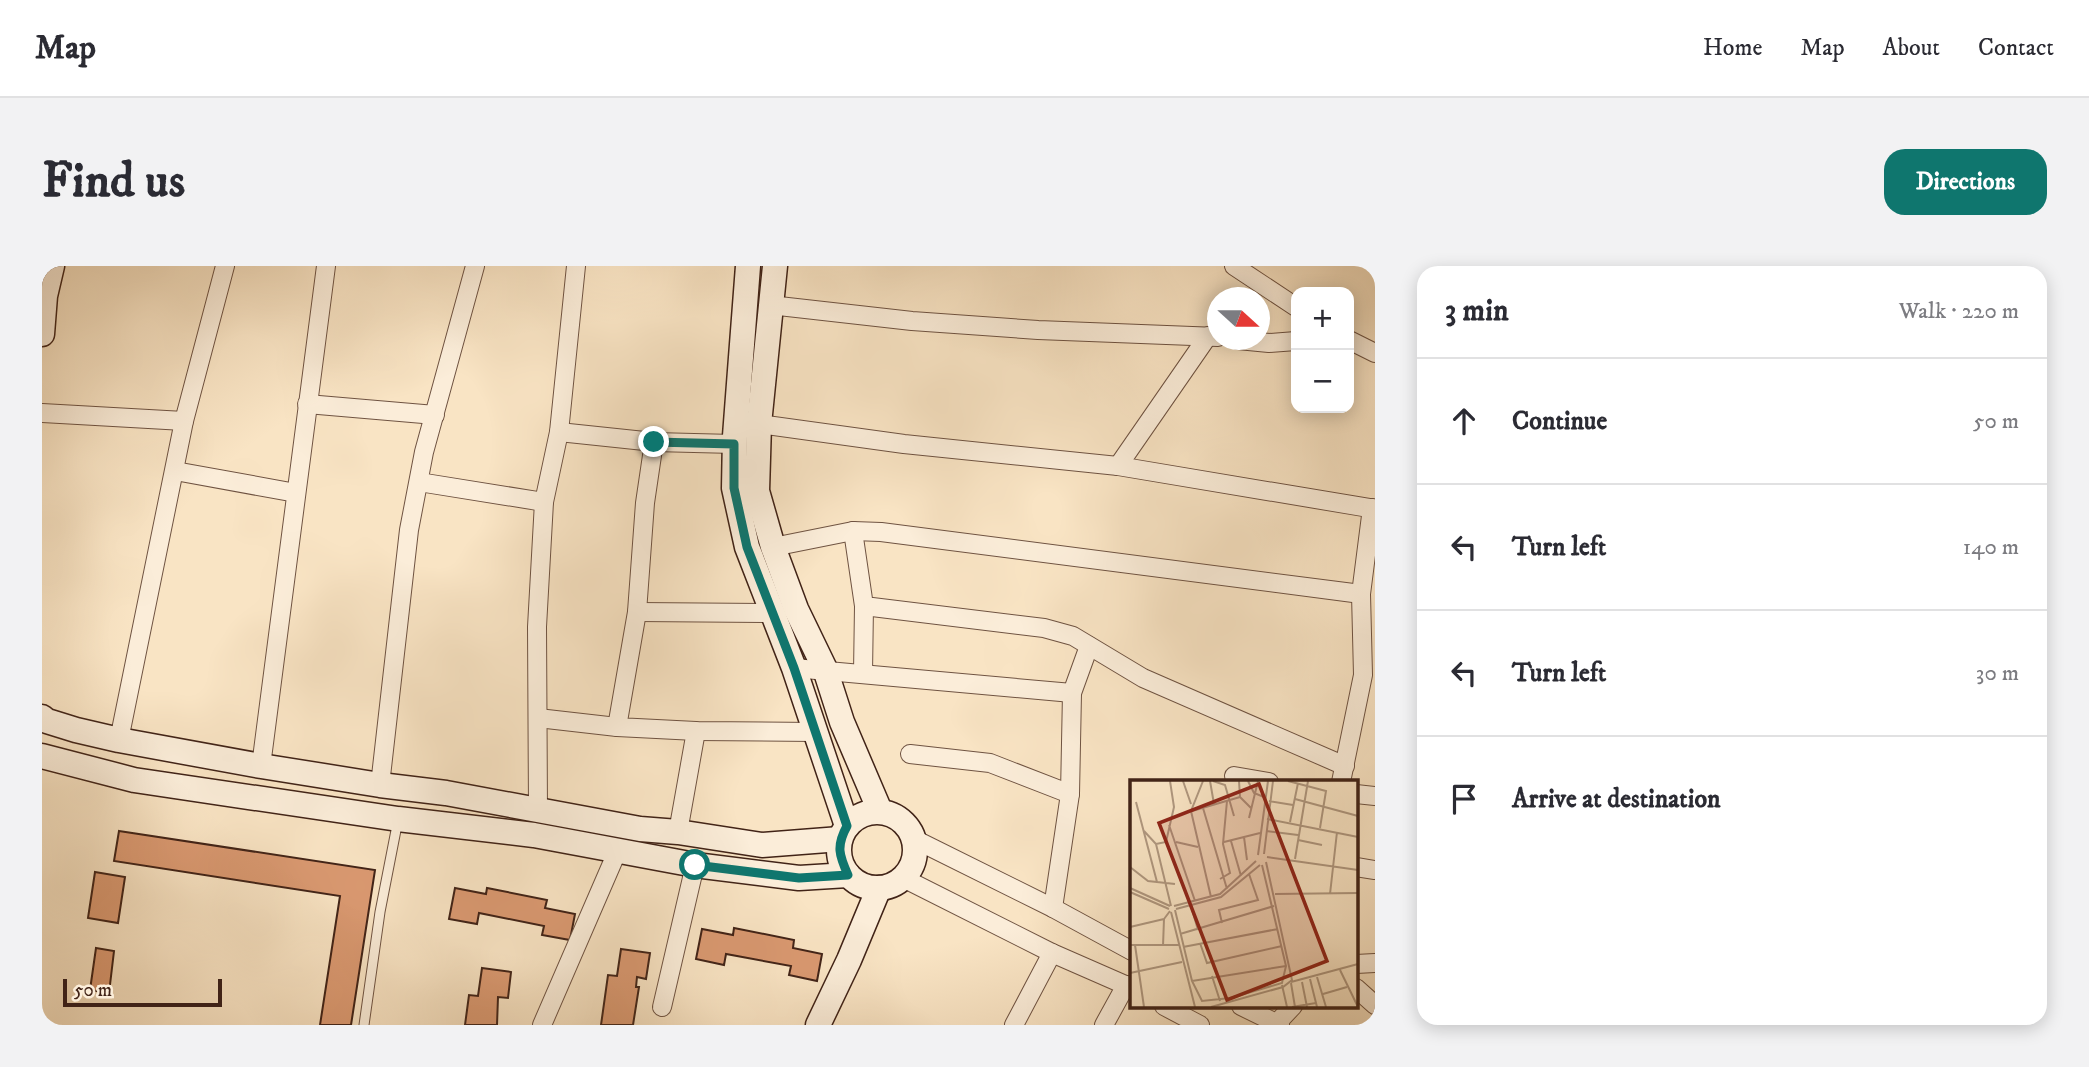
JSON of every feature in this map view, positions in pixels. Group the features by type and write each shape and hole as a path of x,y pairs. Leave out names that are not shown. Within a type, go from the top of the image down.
{"street":[{"path":"42,334 45,296 52,266"},
{"path":"119,740 184,421 225,266"},
{"path":"261,766 326,266"},
{"path":"380,785 409,530 435,415 475,266"},
{"path":"538,810 537,627 544,502 559,432 576,266"},
{"path":"42,717 76,730 119,740 261,766 446,793 640,829 762,845 844,833 864,813 880,811 904,822 914,839 914,860 903,878 892,885 879,888 862,885 848,875 840,858 844,833 816,732 747,547 734,488 734,444 748,266"},
{"path":"775,266 759,424 757,491 773,547 796,609 825,669 842,722 880,811"},
{"path":"1234,266 1291,304"},
{"path":"770,305 912,321 1038,330 1207,337"},
{"path":"1270,343 1291,341"},
{"path":"1354,342 1375,353"},
{"path":"1118,466 1207,345"},
{"path":"307,404 435,415"},
{"path":"42,413 184,421"},
{"path":"759,424 904,444 1118,466 1373,508 1361,594 1369,677 1343,774 1143,678 1073,636 1044,628 864,606"},
{"path":"559,432 654,442 734,444"},
{"path":"617,727 636,612 645,503 654,442"},
{"path":"175,471 296,493"},
{"path":"419,482 544,502"},
{"path":"773,547 853,531 881,532 1361,594"},
{"path":"853,531 864,606 863,673"},
{"path":"636,612 774,614"},
{"path":"1053,908 1070,794 1072,693 1089,646"},
{"path":"794,668 1072,693"},
{"path":"538,718 696,732 816,732"},
{"path":"68,763 76,730"},
{"path":"678,832 696,732"},
{"path":"911,754 990,763 1070,794"},
{"path":"42,756 134,780 534,835 695,865 799,878 848,875"},
{"path":"1234,776 1257,780"},
{"path":"914,839 1053,908 1130,950"},
{"path":"542,1025 617,852"},
{"path":"662,1007 695,865"},
{"path":"903,878 1052,953 1129,987 1104,1025"},
{"path":"818,1025 879,888"},
{"path":"1014,1025 1052,953"},
{"path":"1358,990 1375,1005"},
{"path":"1166,1007 1200,1025"},
{"path":"1243,1007 1279,1024 1292,1007"}],"lane":[{"path":"364,1025 380,912 398,818"}],"building":[{"path":"119,831 375,870 351,1025 320,1025 340,896 114,861"},
{"path":"95,872 125,877 118,923 88,918"},
{"path":"455,888 486,894 487,888 547,900 545,908 575,914 570,940 542,935 544,926 479,913 477,924 449,919"},
{"path":"734,928 794,940 793,948 822,954 817,981 789,975 791,966 726,954 724,965 696,959 702,929 733,935"},
{"path":"96,948 114,951 109,993 90,990"},
{"path":"621,949 650,953 646,979 637,977 636,987 639,987 633,1025 601,1025 608,975 617,976"},
{"path":"482,968 511,972 508,998 498,997 497,1025 465,1025 469,995 478,996"}],"route":[{"path":"654,442 734,444 734,488 747,547 794,668 847,826 840,839 840,858 848,875 799,878 695,865"}]}
